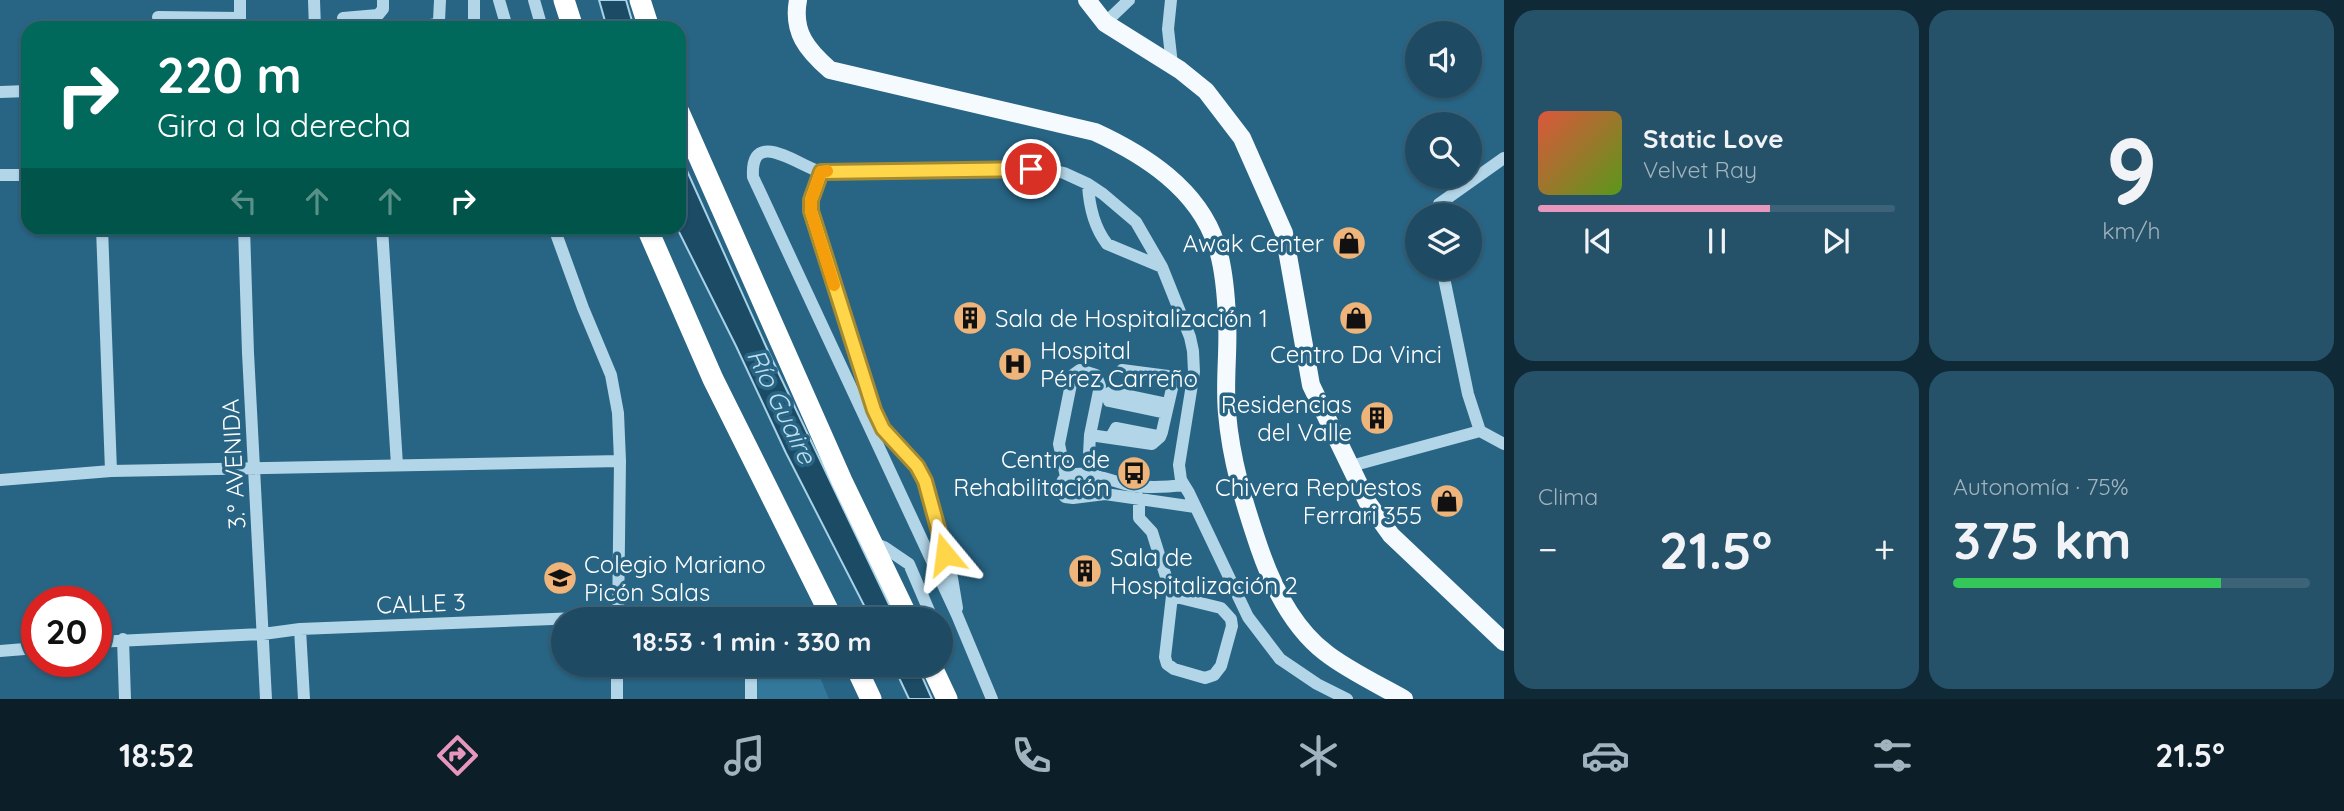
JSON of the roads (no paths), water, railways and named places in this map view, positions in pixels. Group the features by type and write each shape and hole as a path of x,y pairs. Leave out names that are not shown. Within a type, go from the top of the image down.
{"highway":[{"path":"564,0 571,21"},
{"path":"640,0 647,21"},
{"path":"686,128 842,481 903,607"},
{"path":"651,235 713,379 827,607"},
{"path":"861,677 871,699"},
{"path":"937,677 947,699"}],"main road":[{"path":"798,0 796,15 799,34 818,60 830,70 1095,132 1127,146 1167,174 1196,205 1216,243 1220,264 1227,316 1226,411 1231,449 1242,499 1271,579 1291,615 1325,653 1404,699"},
{"path":"1087,0 1105,23 1172,65 1206,91 1241,138 1284,233 1311,384 1368,503 1391,535 1504,642"}],"street":[{"path":"240,0 240,21"},
{"path":"314,0 315,21"},
{"path":"343,18 378,15 383,9 383,0"},
{"path":"439,21 440,0"},
{"path":"474,0 474,21"},
{"path":"499,0 505,21"},
{"path":"534,0 540,21"},
{"path":"1105,23 1129,0"},
{"path":"1171,0 1168,29 1172,65"},
{"path":"158,16 217,21"},
{"path":"0,92 21,91"},
{"path":"992,699 957,615 753,177 752,166 755,158 766,152 785,154 812,170 821,172 1046,169 1064,173 1088,184 1136,222 1162,267 1193,351 1194,372 1179,465 1181,480 1248,617 1280,659 1317,684 1348,699"},
{"path":"1440,203 1504,158"},
{"path":"821,172 811,200 811,211 874,410 883,429 917,466 925,481 952,578 957,599 957,615"},
{"path":"0,175 21,175"},
{"path":"1088,184 1089,203 1101,236 1107,244 1162,267"},
{"path":"102,235 111,471"},
{"name":"3.° AVENIDA","path":"244,235 266,699"},
{"path":"382,235 397,465"},
{"path":"557,235 611,375 618,413 618,607"},
{"path":"1444,280 1468,394 1480,431"},
{"path":"1066,477 1059,444 1073,374 1080,370 1096,374 1100,379 1090,435 1088,474"},
{"path":"1090,435 1152,444 1160,437 1172,384 1168,376 1122,370"},
{"path":"1350,466 1480,431 1504,444"},
{"path":"0,480 111,471 620,461"},
{"path":"1184,485 1131,486 1088,474 1074,474 1066,477 1060,484 1060,490 1065,497 1105,494 1195,507"},
{"path":"1139,498 1139,518 1152,532 1172,596 1165,657 1167,664 1174,669 1205,678 1214,675 1221,666 1232,626 1231,619 1221,608 1172,596"},
{"path":"909,513 932,505"},
{"path":"871,542 884,547 909,564 927,607"},
{"name":"CALLE 3","path":"112,640 263,634 300,629 551,620"},
{"path":"300,629 304,699"},
{"path":"123,639 125,699"},
{"path":"0,651 21,649"},
{"path":"617,677 617,699"},
{"path":"751,677 751,699"}],"water":[{"path":"599,0 626,0 632,21 605,21"},
{"name":"Río Guaire","path":"686,169 769,353 890,607 865,607 786,453 680,235 686,235"},
{"path":"899,677 922,677 932,699 909,699"}],"place":[{"name":"Awak Center","path":"1349,243"},
{"name":"Sala de Hospitalización 1","path":"970,318"},
{"name":"Centro Da Vinci","path":"1356,318"},
{"name":"Hospital Pérez Carreño","path":"1015,364"},
{"name":"Residencias del Valle","path":"1377,418"},
{"name":"Centro de Rehabilitación","path":"1134,473"},
{"name":"Chivera Repuestos Ferrari 355","path":"1447,501"},
{"name":"Sala de Hospitalización 2","path":"1085,571"},
{"name":"Colegio Mariano Picón Salas","path":"560,578"}]}
